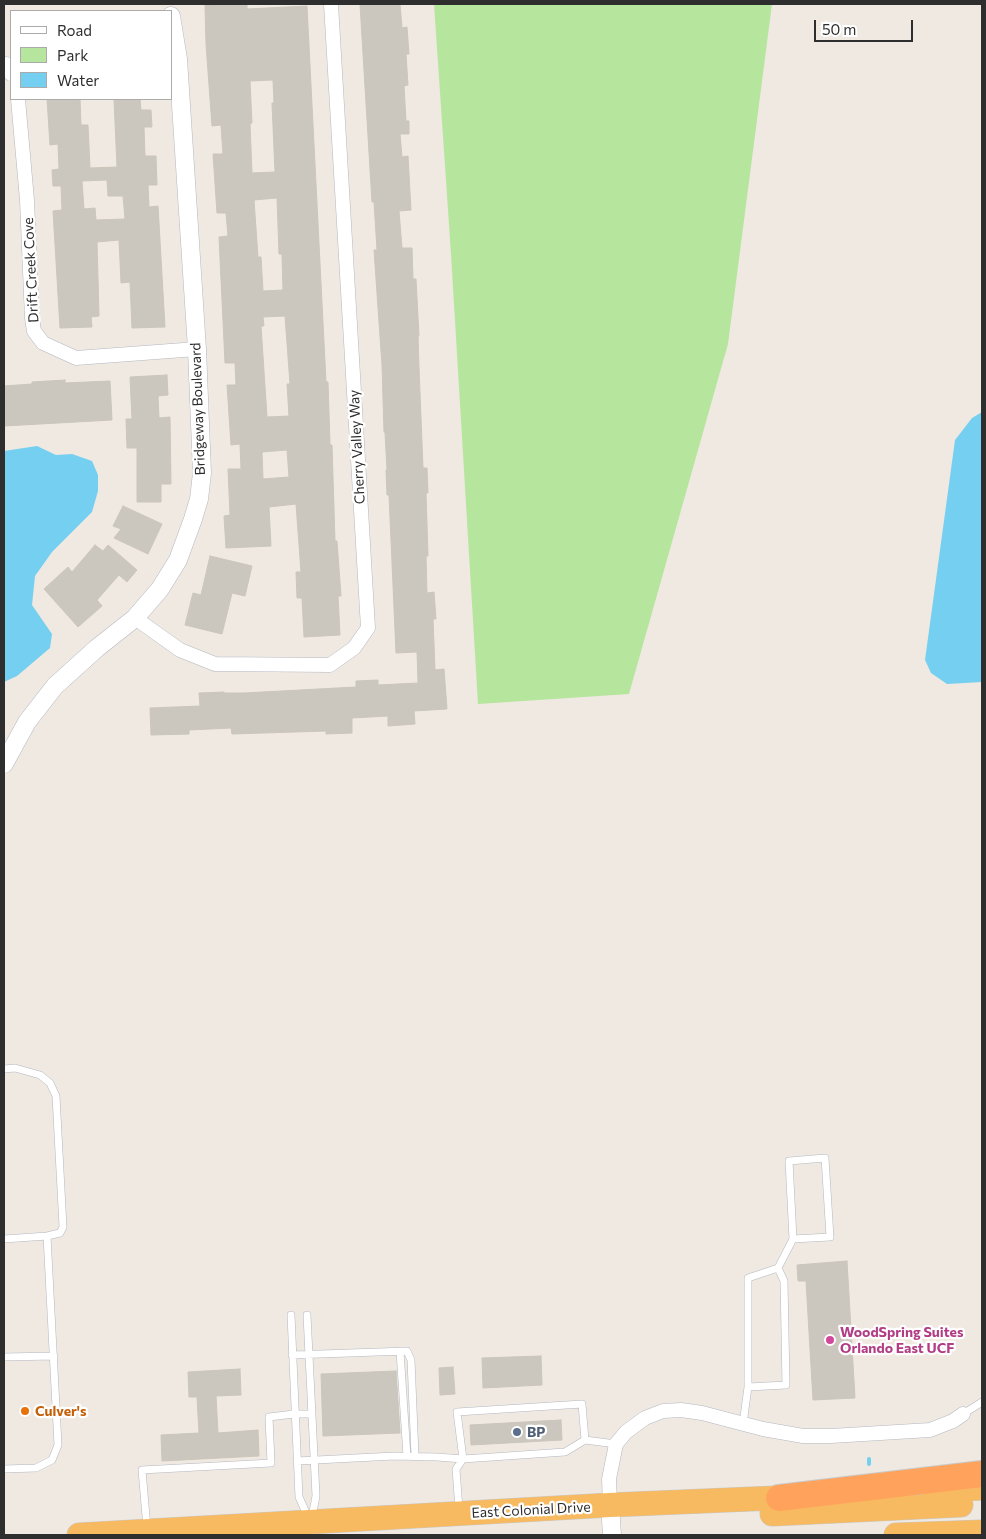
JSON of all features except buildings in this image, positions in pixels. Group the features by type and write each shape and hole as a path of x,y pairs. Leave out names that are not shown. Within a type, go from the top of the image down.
{"highway":[{"path":"779,1498 982,1474"},
{"name":"East Colonial Drive","path":"80,1535 309,1529 460,1514 611,1520 779,1498 982,1488"},
{"path":"611,1520 982,1504"},
{"path":"896,1535 980,1533"}],"street":[{"name":"Cherry Valley Way","path":"135,618 180,650 215,664 330,665 354,648 368,628 331,4"},
{"name":"Bridgeway Boulevard","path":"4,764 27,722 56,686 97,648 135,618 160,589 178,560 199,500 202,473 197,349 178,59 172,22"},
{"name":"Drift Creek Cove","path":"18,100 27,200 34,331 44,343 76,358 197,349"},
{"path":"611,1520 609,1479 616,1444 626,1432 646,1418 663,1410 702,1413 762,1429 803,1436 930,1430 953,1421 963,1414"}],"lane":[{"path":"4,1069 15,1068 40,1075 50,1083 56,1096 63,1227 60,1232 47,1236 4,1239"},
{"path":"743,1424 748,1386 748,1278 778,1268 793,1239 789,1161 825,1158 830,1237 793,1239"},
{"path":"4,1469 36,1468 52,1460 58,1445 47,1236"},
{"path":"748,1386 786,1385 784,1281 778,1268"},
{"path":"291,1315 299,1497 309,1529"},
{"path":"307,1315 316,1496 309,1529"},
{"path":"400,1351 406,1456"},
{"path":"292,1355 407,1351 411,1360 415,1456"},
{"path":"4,1358 54,1356"},
{"path":"963,1414 982,1402"},
{"path":"460,1514 456,1469 463,1459 457,1412 582,1404 585,1440"},
{"path":"147,1532 142,1470 271,1463 269,1417 312,1414"},
{"path":"297,1461 406,1456 463,1459 565,1452 585,1440 616,1444"}],"green space":[{"path":"434,4 772,4 728,344 629,694 478,704"}],"water":[{"path":"982,412 982,682 947,684 931,673 925,660 955,440 972,418"},
{"path":"37,446 56,455 72,454 92,461 98,475 98,491 92,512 52,552 35,576 32,605 52,634 50,648 17,676 4,682 4,451"}],"waterway":[{"path":"869,1459 869,1464"}],"place":[{"name":"WoodSpring Suites Orlando East UCF","path":"830,1340"},
{"name":"Culver's","path":"25,1411"},
{"name":"BP","path":"517,1432"}]}
